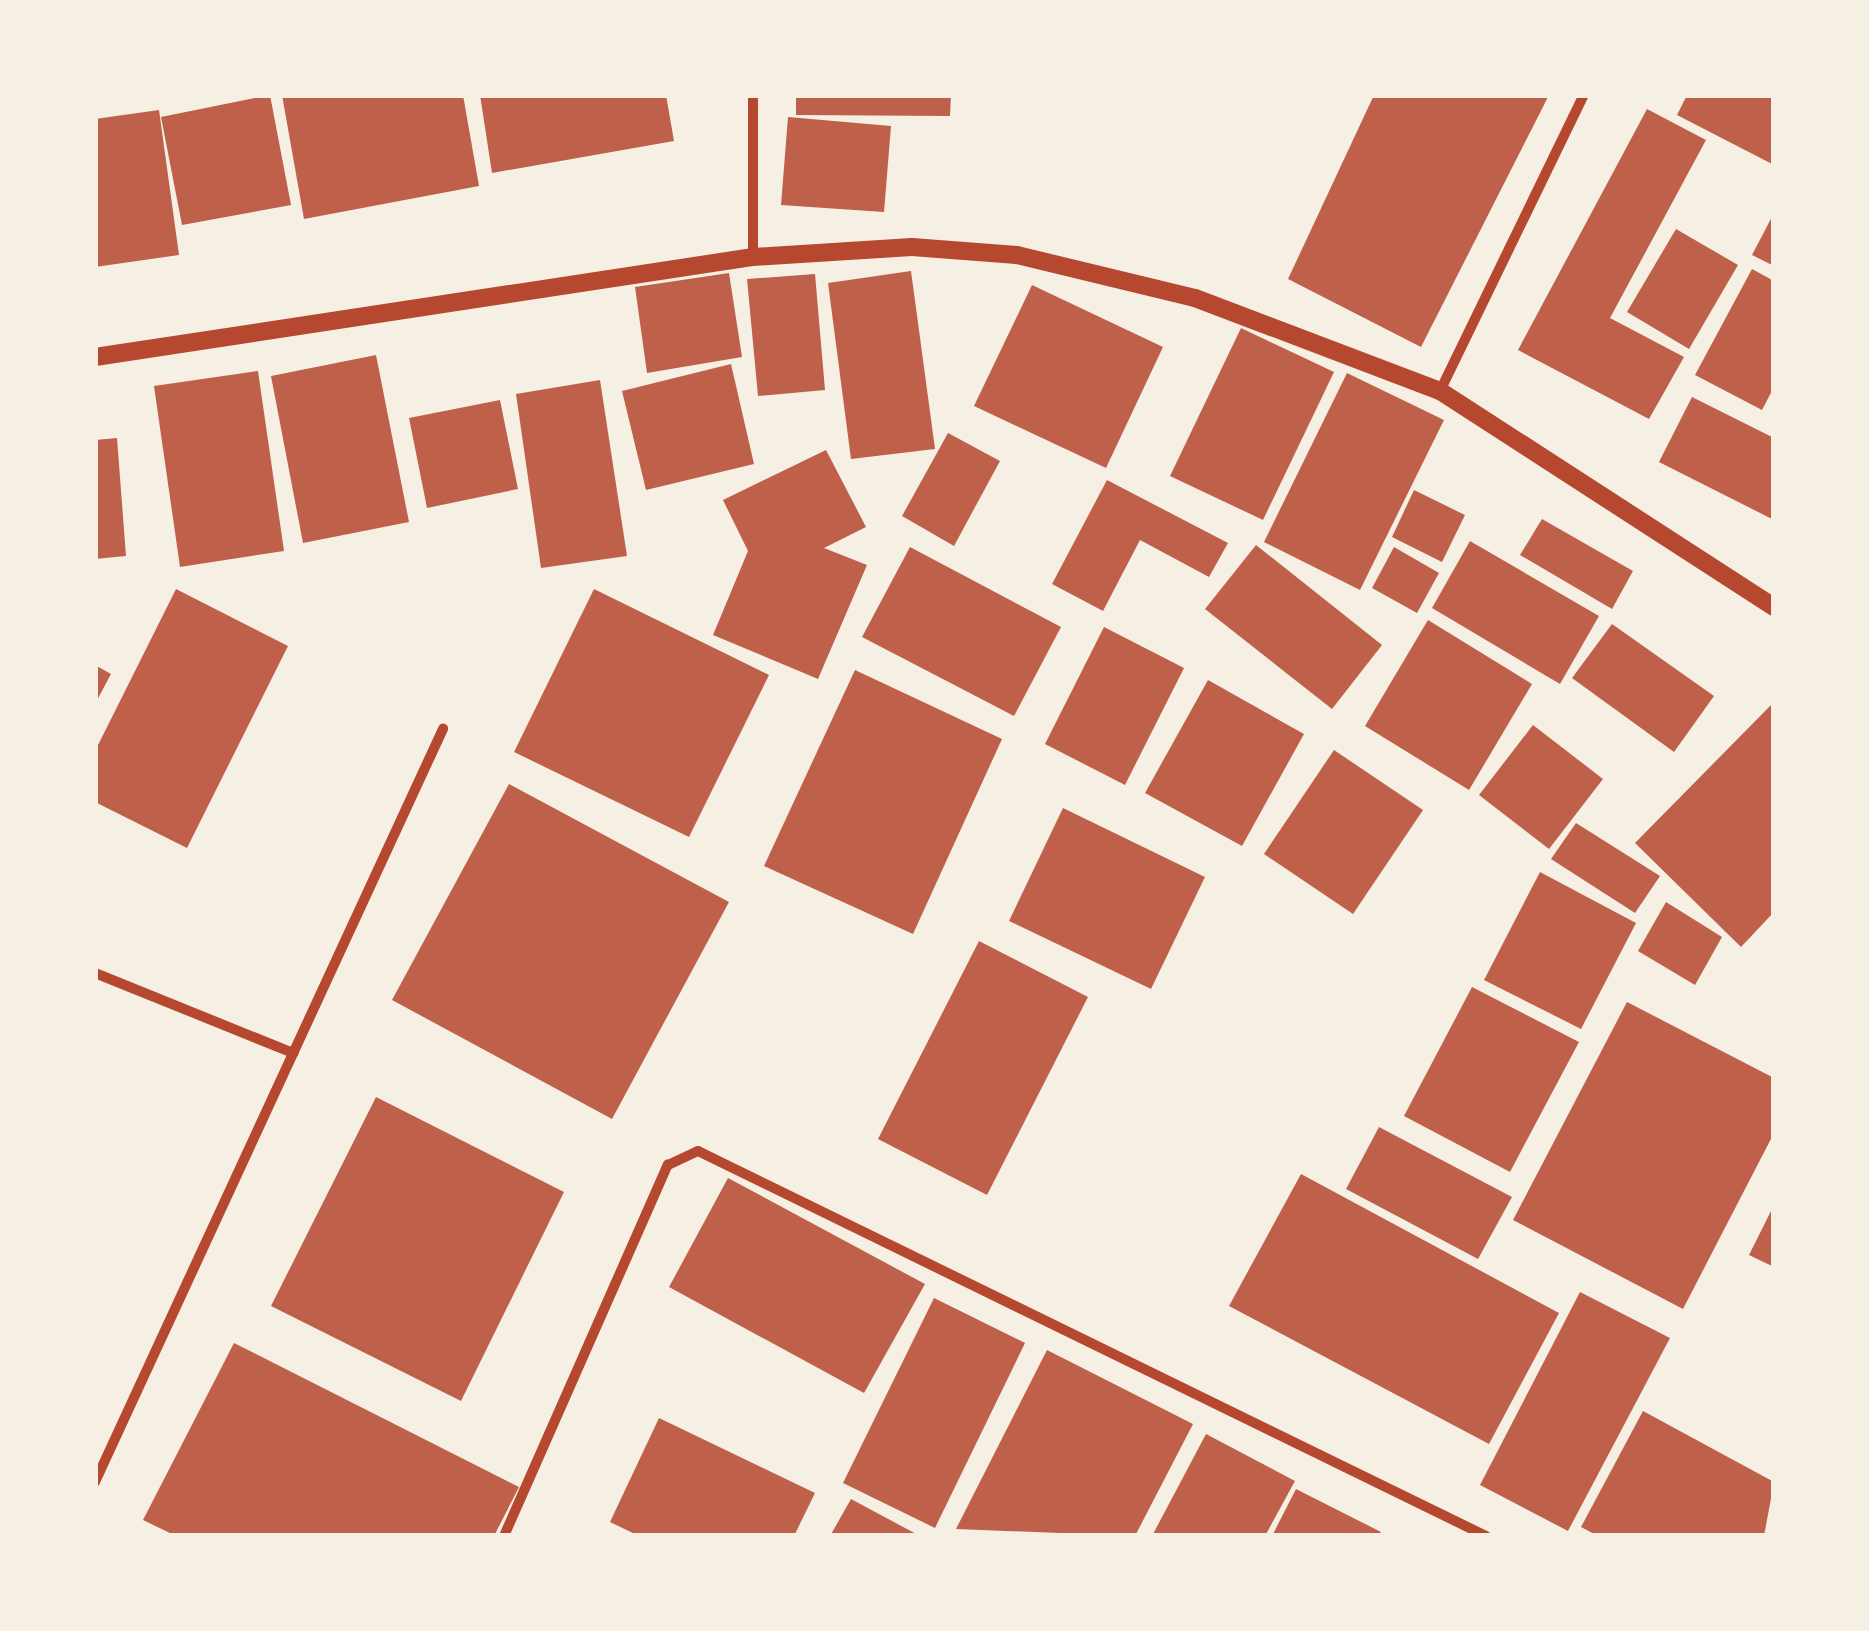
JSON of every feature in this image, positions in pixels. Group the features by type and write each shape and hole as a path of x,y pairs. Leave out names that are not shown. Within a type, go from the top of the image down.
{"street":[{"path":"752,257 753,95"},
{"path":"1440,390 1584,95"},
{"path":"95,357 752,257 912,247 1090,266 1291,330 1440,390 1774,607"},
{"path":"95,1482 443,728"},
{"path":"95,973 292,1054"},
{"path":"504,1536 668,1166 698,1152 1486,1536"}],"building":[{"path":"270,95 291,205 182,225 161,117"},
{"path":"282,95 463,95 479,186 304,219"},
{"path":"480,95 666,95 674,141 492,173"},
{"path":"796,95 951,95 950,116 796,115"},
{"path":"1374,95 1549,95 1421,347 1288,279"},
{"path":"1687,95 1774,95 1774,165 1677,115"},
{"path":"1647,109 1706,140 1610,318 1684,357 1649,419 1518,350"},
{"path":"159,110 179,255 95,267 95,119"},
{"path":"788,117 891,126 884,212 781,205"},
{"path":"1774,213 1774,266 1752,255"},
{"path":"1676,229 1738,265 1689,349 1627,312"},
{"path":"1752,269 1774,281 1774,387 1762,410 1695,375"},
{"path":"911,271 935,449 851,459 828,283"},
{"path":"729,273 742,357 647,373 635,287"},
{"path":"815,274 825,390 758,396 747,279"},
{"path":"1032,285 1163,347 1106,468 974,406"},
{"path":"1241,328 1334,372 1263,520 1170,476"},
{"path":"376,355 409,522 303,543 271,376"},
{"path":"731,364 754,464 646,490 622,391"},
{"path":"258,371 284,551 180,567 154,386"},
{"path":"1347,373 1444,420 1360,590 1264,542"},
{"path":"600,380 627,556 541,568 516,394"},
{"path":"1692,397 1774,438 1774,520 1659,462"},
{"path":"500,400 518,489 427,508 409,418"},
{"path":"948,433 1000,461 954,546 902,516"},
{"path":"117,438 126,556 95,559 95,440"},
{"path":"826,450 866,527 824,548 867,565 818,679 713,635 748,551 723,500"},
{"path":"1107,480 1228,543 1209,577 1140,540 1103,611 1052,584"},
{"path":"1414,490 1465,515 1442,562 1392,537"},
{"path":"1542,519 1633,571 1612,609 1520,555"},
{"path":"1470,541 1599,616 1560,684 1432,608"},
{"path":"1256,545 1382,645 1332,709 1205,609"},
{"path":"910,547 1061,627 1014,716 862,637"},
{"path":"1394,547 1439,573 1417,613 1372,588"},
{"path":"176,589 288,646 187,848 95,802 95,751"},
{"path":"594,589 769,675 689,837 514,752"},
{"path":"1428,620 1532,684 1469,790 1365,726"},
{"path":"1612,624 1714,696 1674,752 1572,678"},
{"path":"1104,627 1184,668 1125,785 1045,744"},
{"path":"95,665 111,674 95,704"},
{"path":"855,670 1002,739 913,934 764,866"},
{"path":"1208,680 1304,734 1242,846 1145,793"},
{"path":"1774,702 1774,912 1741,947 1635,843"},
{"path":"1533,725 1603,779 1549,849 1479,795"},
{"path":"1334,750 1423,810 1353,914 1264,854"},
{"path":"509,784 729,902 612,1119 392,1000"},
{"path":"1063,808 1205,877 1151,989 1009,921"},
{"path":"1576,823 1660,876 1635,913 1551,859"},
{"path":"1540,872 1636,923 1581,1029 1484,980"},
{"path":"1666,902 1722,937 1695,985 1638,951"},
{"path":"979,941 1088,997 987,1195 878,1139"},
{"path":"1472,987 1579,1042 1510,1172 1404,1116"},
{"path":"1627,1002 1774,1078 1774,1133 1683,1309 1513,1220"},
{"path":"376,1097 564,1192 461,1401 271,1306"},
{"path":"1379,1127 1512,1197 1478,1259 1346,1189"},
{"path":"1301,1174 1559,1313 1489,1444 1229,1306"},
{"path":"728,1178 925,1284 864,1393 669,1287"},
{"path":"1774,1205 1774,1267 1749,1255"},
{"path":"1580,1292 1670,1338 1568,1531 1480,1485"},
{"path":"934,1298 1025,1343 935,1528 843,1483"},
{"path":"234,1343 519,1487 494,1536 176,1536 143,1520"},
{"path":"1047,1350 1193,1424 1135,1536 956,1529"},
{"path":"1643,1411 1774,1482 1764,1536 1598,1536 1581,1527"},
{"path":"659,1418 815,1493 794,1536 639,1536 610,1522"},
{"path":"1206,1434 1295,1481 1265,1536 1152,1536"},
{"path":"1296,1489 1381,1532 1378,1536 1272,1536"},
{"path":"851,1499 920,1536 830,1536"}]}
